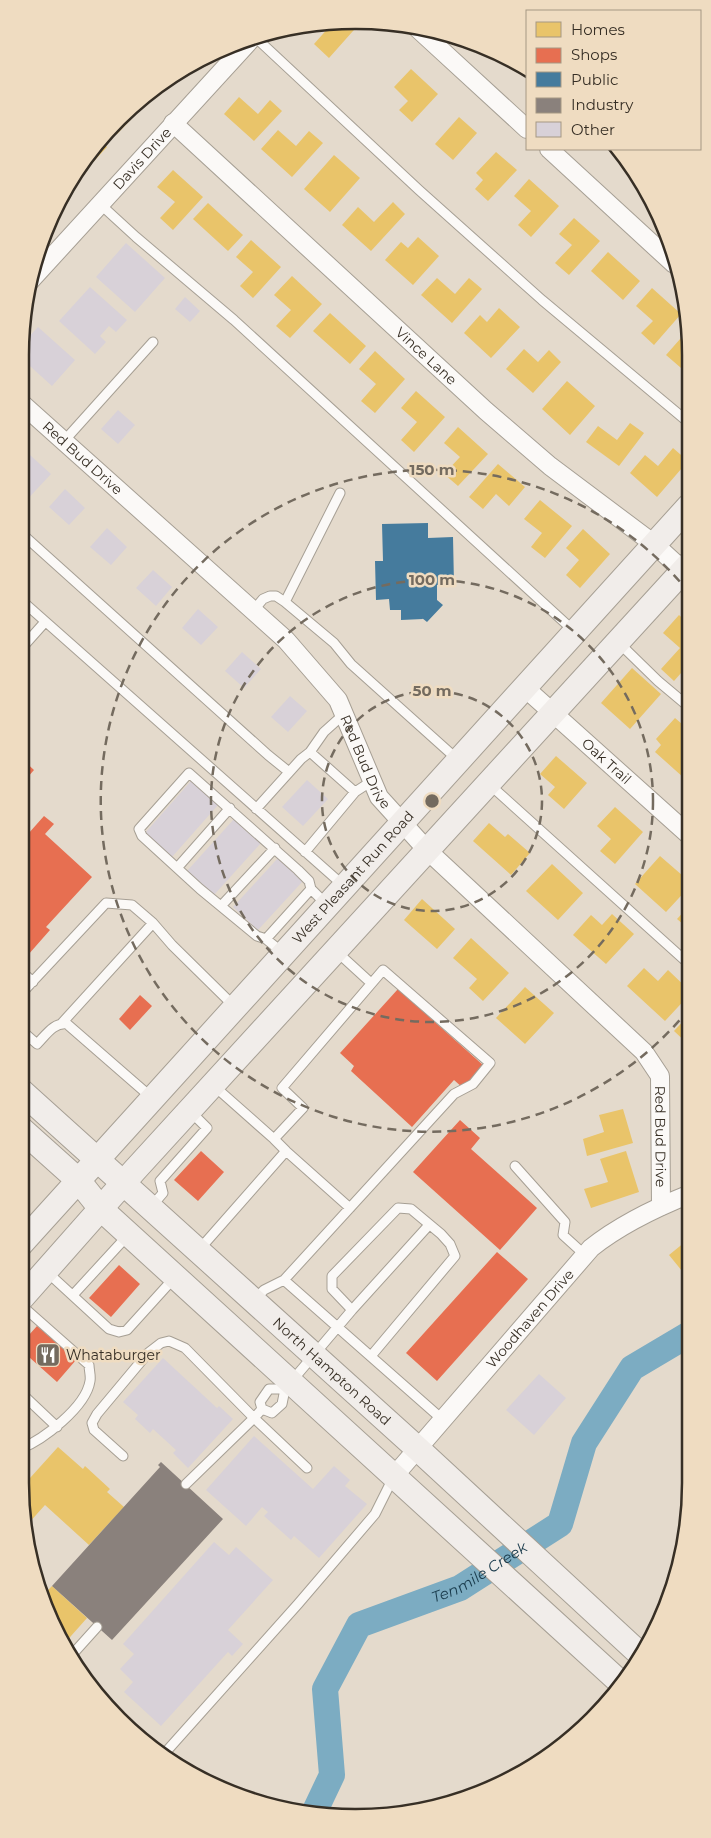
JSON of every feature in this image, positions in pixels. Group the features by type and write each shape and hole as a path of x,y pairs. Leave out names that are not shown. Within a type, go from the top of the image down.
{"main road":[{"name":"West Pleasant Run Road","path":"29,1235 234,1007 275,946 319,897 344,886 682,514"},
{"path":"29,1290 488,783 618,641 682,575"},
{"name":"North Hampton Road","path":"29,1098 636,1650"},
{"path":"29,1136 78,1180 101,1209 176,1277 288,1386 394,1476 616,1679"}],"street":[{"path":"427,37 526,128"},
{"name":"Davis Drive","path":"40,270 242,49"},
{"name":"Vince Lane","path":"174,123 486,410 550,466 682,566"},
{"path":"550,150 667,258"},
{"name":"Red Bud Drive","path":"29,410 286,640 338,700 379,797 427,850 644,1052 660,1076 662,1206"},
{"name":"Oak Trail","path":"524,687 682,829"},
{"name":"Woodhaven Drive","path":"394,1476 591,1248 611,1232 682,1197"}],"lane":[{"path":"261,43 419,190 542,300 682,417"},
{"path":"100,204 240,325 575,632"},
{"path":"64,441 153,342"},
{"path":"285,602 340,493"},
{"path":"29,540 289,772"},
{"path":"253,611 262,600 270,596 276,596 285,602 334,643 351,664 458,760"},
{"path":"29,608 344,886"},
{"path":"29,640 45,622"},
{"path":"618,641 682,702"},
{"path":"256,809 310,752 324,732 344,714"},
{"path":"310,752 355,792"},
{"path":"199,758 189,773 139,829 142,836 177,868 257,936 275,946"},
{"path":"189,773 309,881 319,897"},
{"path":"305,852 355,792 372,781"},
{"path":"488,783 682,958"},
{"path":"177,868 230,808"},
{"path":"222,906 274,848"},
{"path":"29,987 106,903 132,906 153,923 172,946 234,1007"},
{"path":"62,1024 153,923"},
{"path":"336,950 371,983"},
{"path":"253,1302 264,1290 284,1280 454,1094 473,1084 490,1063 383,970 282,1088 303,1108 274,1139"},
{"path":"29,978 34,982"},
{"path":"29,1037 37,1044 55,1026 68,1024 152,1098"},
{"path":"213,1085 350,1208"},
{"path":"150,1208 163,1193 160,1180 207,1128 190,1111"},
{"path":"198,1251 286,1151"},
{"path":"515,1166 566,1222 563,1235 585,1255"},
{"path":"352,1310 332,1289 332,1276 398,1208 411,1209 450,1244 455,1256 370,1356"},
{"path":"262,1409 272,1413 282,1404 288,1386 352,1310 429,1225"},
{"path":"73,1296 129,1234"},
{"path":"46,1271 109,1329 119,1332 127,1330 176,1277"},
{"path":"284,1280 443,1420"},
{"path":"29,1312 89,1365 90,1381 83,1398 57,1427 29,1446"},
{"path":"123,1456 94,1430 92,1423 97,1414 148,1353 162,1343 169,1341 185,1348 254,1418 307,1468"},
{"path":"262,1409 260,1402 269,1389 288,1386"},
{"path":"29,1401 57,1427"},
{"path":"186,1484 262,1409"},
{"path":"168,1750 298,1604 375,1514 394,1476"},
{"path":"76,1651 97,1627"}],"building: Homes":[{"path":"355,29 329,58 314,44 326,30"},
{"path":"411,69 438,94 412,122 399,110 408,101 394,87"},
{"path":"239,97 258,114 270,100 282,111 254,141 224,114"},
{"path":"140,110 117,134 124,124"},
{"path":"459,117 477,133 453,160 435,144"},
{"path":"278,130 296,146 309,131 323,143 292,177 261,149"},
{"path":"105,146 107,147 90,165"},
{"path":"496,152 517,170 488,201 475,189 483,180 476,173"},
{"path":"334,155 360,178 330,212 304,189"},
{"path":"173,170 203,197 173,230 160,218 175,202 157,187"},
{"path":"529,179 559,206 531,237 518,225 531,211 514,196"},
{"path":"393,202 405,214 371,251 342,225 358,207 374,222"},
{"path":"208,203 243,235 228,251 193,219"},
{"path":"574,218 600,241 569,275 555,263 572,245 559,234"},
{"path":"418,237 439,256 413,285 385,260 401,242 408,248"},
{"path":"251,240 281,267 253,298 240,286 253,272 236,257"},
{"path":"608,252 640,281 623,300 591,271"},
{"path":"292,276 322,304 290,338 276,326 291,310 274,295"},
{"path":"437,278 455,294 469,278 482,289 452,323 421,295"},
{"path":"652,288 679,312 679,316 654,345 641,333 653,321 636,306"},
{"path":"499,308 520,327 491,358 464,333 480,315 487,322"},
{"path":"330,313 366,346 350,364 313,331"},
{"path":"682,337 682,369 666,355"},
{"path":"524,349 538,362 549,350 561,362 533,393 506,369"},
{"path":"375,351 405,379 375,413 361,401 376,384 359,369"},
{"path":"567,381 595,406 570,435 542,409"},
{"path":"416,391 445,417 414,452 401,440 417,422 401,408"},
{"path":"630,423 644,433 619,466 586,442 598,426 617,440"},
{"path":"458,427 488,454 458,486 444,474 460,457 444,443"},
{"path":"673,448 682,456 682,468 657,497 630,473 645,455 658,466"},
{"path":"498,464 525,487 509,506 496,494 483,509 469,497"},
{"path":"540,500 572,526 545,558 531,547 542,533 524,519"},
{"path":"583,529 610,554 580,588 566,575 579,560 566,548"},
{"path":"679,615 682,618 682,672 674,681 661,669 680,648 663,633"},
{"path":"632,668 661,694 630,729 601,703"},
{"path":"675,718 682,724 682,776 655,752 661,745 656,739"},
{"path":"556,756 587,783 564,809 548,795 555,787 540,774"},
{"path":"615,807 643,832 615,864 600,851 611,839 597,826"},
{"path":"489,823 505,837 508,834 530,853 511,875 473,841"},
{"path":"660,856 682,875 682,895 666,912 635,884"},
{"path":"552,864 583,893 558,920 526,891"},
{"path":"422,899 455,929 437,949 404,920"},
{"path":"612,914 634,934 606,964 573,935 591,915 602,925"},
{"path":"682,914 682,923 677,919"},
{"path":"471,938 509,973 483,1001 469,988 477,979 453,958"},
{"path":"644,968 658,981 668,970 682,983 682,1003 665,1021 627,986"},
{"path":"525,987 554,1013 525,1044 496,1018"},
{"path":"682,1022 682,1038 674,1031"},
{"path":"623,1109 633,1143 587,1156 583,1139 604,1132 599,1115"},
{"path":"626,1151 639,1192 591,1208 584,1189 608,1182 600,1159"},
{"path":"682,1244 682,1271 669,1255"},
{"path":"58,1447 83,1469 85,1466 110,1489 107,1492 124,1507 89,1545 45,1505 31,1520 29,1479"},
{"path":"52,1586 87,1618 69,1639 62,1627 47,1591"}],"building: Shops":[{"path":"29,765 34,770 29,776"},
{"path":"44,816 54,824 45,834 92,877 46,927 50,930 29,954 29,833"},
{"path":"398,989 484,1066 463,1088 454,1080 412,1127 351,1071 354,1066 340,1053"},
{"path":"140,995 152,1006 130,1030 119,1019"},
{"path":"460,1120 480,1138 471,1149 537,1208 500,1250 413,1172"},
{"path":"201,1151 224,1172 198,1201 174,1180"},
{"path":"497,1252 528,1279 437,1381 406,1353"},
{"path":"119,1265 140,1284 111,1317 89,1298"},
{"name":"Whataburger","path":"37,1326 76,1360 57,1382 29,1357 29,1335"}],"building: Public":[{"path":"428,523 428,538 453,537 454,584 437,585 437,600 443,605 427,622 422,618 401,620 401,610 390,610 389,599 376,600 375,561 383,561 382,524"}],"building: Industry":[{"path":"161,1462 223,1519 112,1640 52,1586 160,1467 158,1465"}],"building: Other":[{"path":"126,243 165,278 135,312 96,277"},
{"path":"90,287 127,320 116,332 109,326 100,336 106,342 95,354 59,321"},
{"path":"185,297 200,311 190,322 175,309"},
{"path":"38,327 75,360 52,386 29,365 29,337"},
{"path":"118,410 135,425 118,444 101,429"},
{"path":"29,454 51,474 29,498"},
{"path":"65,489 85,508 69,525 49,507"},
{"path":"107,528 127,547 111,565 90,547"},
{"path":"153,570 172,587 156,606 136,588"},
{"path":"198,609 218,627 201,645 182,628"},
{"path":"242,652 261,669 244,688 225,671"},
{"path":"290,696 307,711 288,732 271,717"},
{"path":"307,780 328,799 303,826 282,807"},
{"path":"191,781 218,805 172,857 145,833"},
{"path":"234,819 261,843 214,895 187,871"},
{"path":"278,858 303,881 258,930 233,907"},
{"path":"163,1358 217,1408 219,1406 233,1419 188,1468 173,1453 176,1450 153,1429 150,1433 135,1419 138,1415 123,1402"},
{"path":"539,1374 566,1398 534,1435 506,1410"},
{"path":"254,1436 313,1489 334,1466 350,1480 345,1486 367,1504 319,1558 294,1536 291,1540 264,1516 268,1512 262,1507 246,1526 206,1490"},
{"path":"214,1542 229,1555 236,1547 273,1580 228,1630 243,1644 232,1656 228,1652 161,1726 124,1692 133,1682 120,1669 134,1654 123,1644"}],"waterway":[{"name":"Tenmile Creek","path":"317,1807 332,1775 325,1689 359,1625 460,1588 560,1524 584,1443 632,1368 682,1338"}],"place":[{"name":"Whataburger","path":"48,1355"}]}
